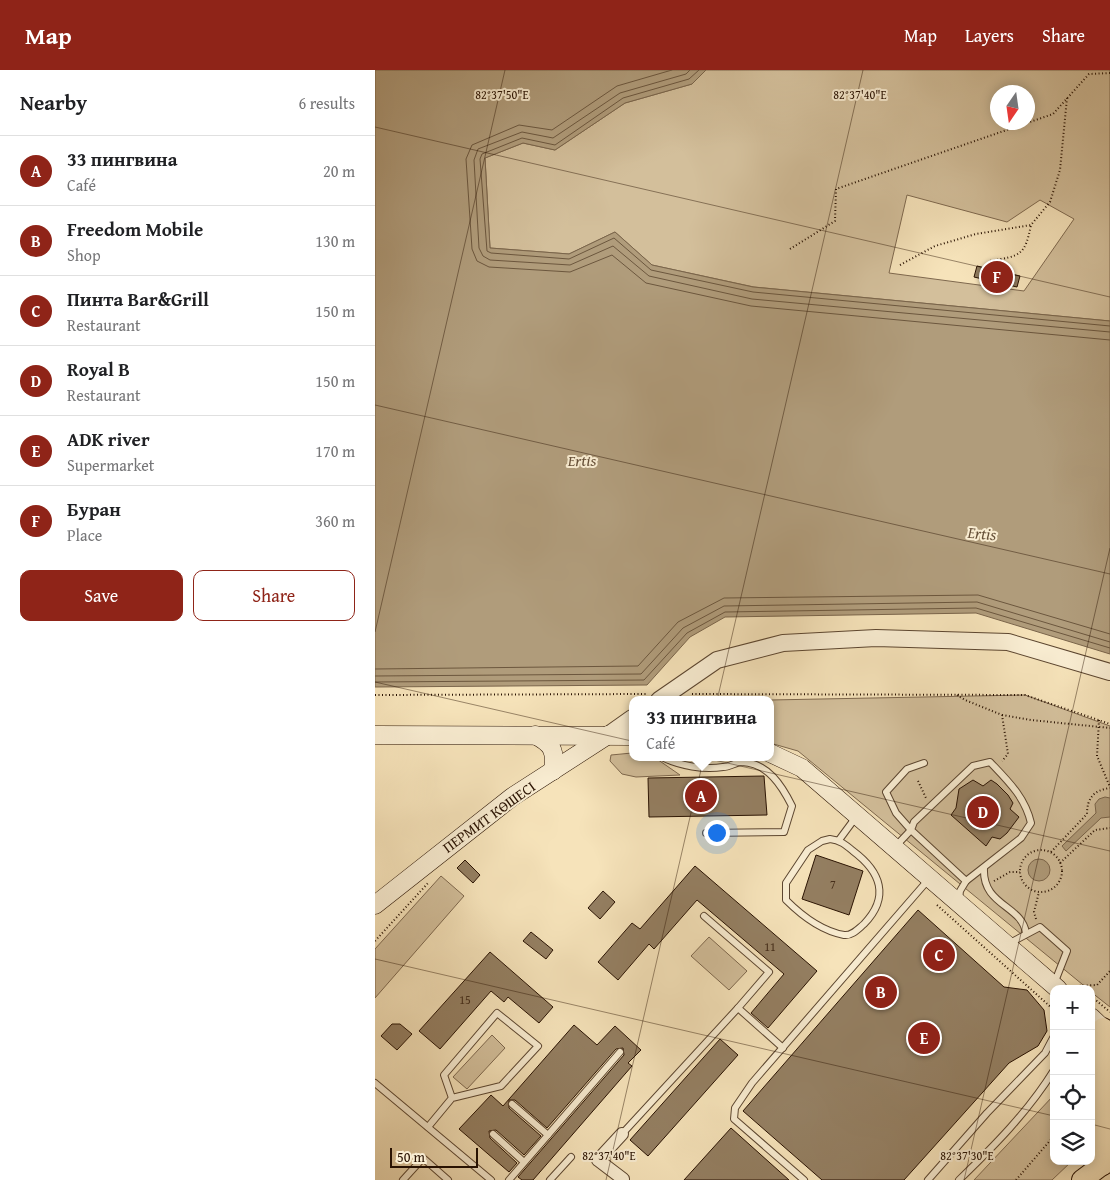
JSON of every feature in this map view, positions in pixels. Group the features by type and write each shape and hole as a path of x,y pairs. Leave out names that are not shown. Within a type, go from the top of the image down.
{"main road":[{"path":"375,735 629,736"},
{"path":"535,735 549,743 554,755 553,771"},
{"name":"ПЕРМИТ КӨШЕСІ","path":"375,905 512,797 608,735"},
{"path":"774,755 802,768 893,848 925,884 959,903 1054,985"},
{"path":"1082,1180 1106,1162 1101,1132 1105,1062 1100,1023"}],"street":[{"path":"664,696 717,660 783,643 876,638 1008,642 1110,672"},
{"path":"608,735 629,720"},
{"path":"622,1134 598,1160 623,1178"}],"lane":[{"path":"674,761 689,766 723,767 742,762 761,767 780,782 793,806 784,832 706,833"},
{"path":"893,848 911,830 913,822 973,766 990,762 1013,786 1027,807 1031,823 1021,838 966,881 960,891 959,903"},
{"path":"924,763 907,769 886,792 896,813 911,830 966,881"},
{"path":"839,840 856,816"},
{"path":"839,840 864,859 876,874 879,884 875,912 854,933 846,935 823,928 800,914 786,900 785,883 808,850 822,841 839,840"},
{"path":"984,868 987,890 1021,921 1025,933"},
{"path":"804,1180 735,1119 735,1108 741,1096 925,884"},
{"path":"622,1134 769,972 704,916"},
{"path":"1007,945 1025,933 1040,927 1067,951 1057,985"},
{"path":"738,1008 783,1048"},
{"path":"428,1127 452,1098 501,1086 538,1046 497,1012 444,1075 452,1098"},
{"path":"928,1180 987,1113 1045,1053 1050,1044"},
{"path":"509,1180 620,1052"},
{"path":"959,1180 1026,1110 1043,1090 1051,1075"},
{"path":"375,1082 491,1180"},
{"path":"512,1104 548,1135"},
{"path":"493,1134 524,1162"},
{"path":"550,1180 571,1157"},
{"path":"403,1180 423,1158 448,1180"}],"path":[{"path":"790,249 835,222 836,189 1053,114 1089,74 1110,73"},
{"path":"991,261 1016,257 1027,247 1031,225 1051,202 1060,170 1067,98"},
{"path":"900,264 935,246 976,234 1031,225"},
{"path":"956,694 965,700 1002,715 1110,728"},
{"path":"375,695 629,697"},
{"path":"761,696 1025,695 1110,724"},
{"path":"996,769 1008,754 1002,715"},
{"path":"1051,853 1087,814 1087,803 1091,796 1097,791 1110,788 1097,756 1097,727 1099,720"},
{"path":"918,780 930,807"},
{"path":"1060,863 1095,830 1110,828"},
{"path":"1043,850 1051,853 1060,863 1062,873 1058,884 1049,891 1039,892 1028,888 1021,880 1020,872 1023,859 1032,852 1043,850"},
{"path":"985,885 1010,872 1020,872"},
{"path":"375,941 431,879"},
{"path":"925,884 1050,1006"},
{"path":"1036,924 1035,912 1039,892"},
{"path":"1095,985 1110,971"},
{"path":"1095,1008 1100,1023"},
{"path":"1017,1180 1050,1141"}],"shaded area":[{"path":"706,70 1110,70 1110,321 754,287 652,265 615,232 569,254 490,248 485,158 523,143 555,150 625,103 692,84","holes":["907,195 1007,222 1040,200 1074,219 1024,291 889,273"]},
{"path":"1025,695 1110,726 1110,1007 1095,995 1095,985 1083,985 798,751 774,744 774,700"},
{"path":"629,753 629,761 660,761 680,775 636,777 622,774 610,761 611,755"},
{"path":"441,876 464,896 375,998 375,949"},
{"path":"709,937 747,971 729,990 691,956"},
{"path":"492,1035 505,1048 467,1089 453,1077"},
{"path":"1050,1099 1050,1165 1068,1165 1052,1180 974,1180"}],"water":[{"name":"Ertis","path":"375,70 706,70 692,84 625,103 555,150 523,143 485,158 490,248 569,254 615,232 652,265 753,287 1110,321 1110,654 976,613 725,617 690,637 647,685 375,687"},
{"path":"1110,798 1110,817 1101,818 1066,851 1062,846 1096,813 1095,804 1099,799"},
{"path":"1039,859 1047,862 1050,870 1047,878 1039,881 1031,878 1028,870 1031,862"}],"building":[{"path":"977,266 1020,276 1017,287 974,277"},
{"path":"764,776 767,815 649,817 648,778"},
{"path":"973,780 983,786 991,780 997,784 1013,803 1010,809 1019,817 1007,833 1000,839 992,837 986,846 951,815 956,808 959,789"},
{"path":"816,855 863,871 849,915 802,899"},
{"path":"465,860 480,875 473,883 457,868"},
{"path":"695,866 817,971 768,1028 751,1013 784,974 697,900 654,949 649,944 618,980 598,962 632,923 640,929"},
{"path":"603,891 615,902 600,919 588,908"},
{"path":"918,910 1004,987 1027,990 1044,1010 1047,1031 1038,1046 1009,1063 904,1180 822,1180 743,1111"},
{"path":"531,932 553,950 546,959 523,941"},
{"path":"490,952 553,1007 539,1023 508,997 504,1002 491,991 440,1049 419,1031"},
{"path":"392,1024 400,1024 412,1034 397,1050 381,1036"},
{"path":"574,1025 597,1045 615,1026 641,1050 628,1063 632,1066 533,1180 522,1180 518,1177 624,1055 623,1048 616,1049 547,1128 515,1100 509,1100 509,1108 541,1136 524,1155 496,1130 489,1131 490,1138 517,1163 509,1172 459,1129 491,1095 503,1106"},
{"path":"720,1039 738,1055 648,1156 630,1140"},
{"path":"731,1128 789,1180 684,1180"}],"place":[{"name":"Буран","path":"997,277"},
{"name":"33 пингвина","path":"701,796"},
{"name":"Royal B","path":"983,812"},
{"name":"Пинта Bar&Grill","path":"939,955"},
{"name":"Freedom Mobile","path":"881,992"},
{"name":"ADK river","path":"924,1038"}]}
